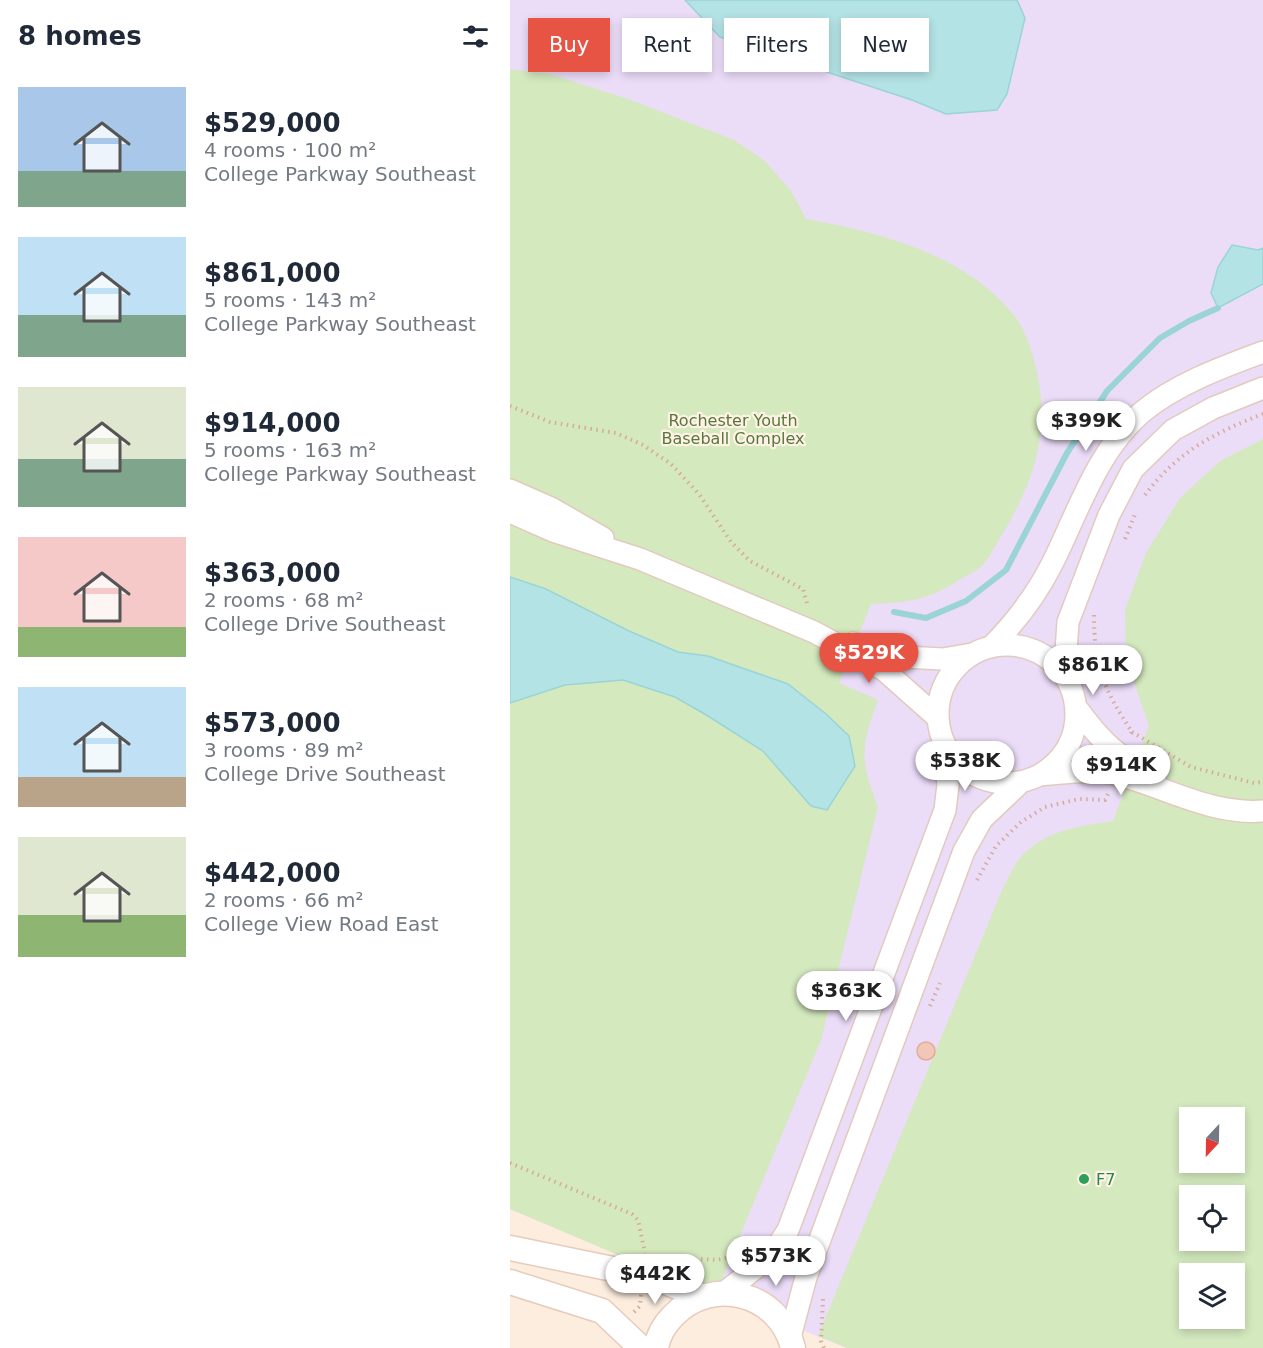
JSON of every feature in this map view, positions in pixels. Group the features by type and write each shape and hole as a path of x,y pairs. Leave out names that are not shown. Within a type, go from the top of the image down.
{"main road":[{"path":"510,1248 644,1266 701,1296"},
{"path":"510,1282 602,1311 641,1348"},
{"path":"656,1348 666,1323 682,1307 701,1296 725,1292 746,1296 764,1305 780,1319 792,1342"}],"street":[{"path":"725,1292 771,1256 788,1230 945,810 948,785 938,718 942,691 948,678 954,669 982,650 1029,603 1052,564 1086,490 1109,450 1140,414 1180,388 1263,352"},
{"path":"792,1342 806,1277 964,851 982,819 1031,778 1062,757 1068,748 1076,723 1076,707 1069,682 1066,652 1068,622 1109,515 1133,469 1173,430 1213,408 1263,388"},
{"path":"510,490 551,508 640,559"},
{"path":"510,512 553,531 640,559 814,632 884,670 938,718"},
{"path":"814,632 903,657 943,659 1016,645 1031,649 1052,662 1069,682"},
{"path":"1076,707 1120,766 1203,804 1243,813 1263,811"},
{"path":"943,741 956,761 975,775 996,782 1120,766"}],"path":[{"path":"510,406 550,422 616,433 643,445 671,464 699,494 731,542 750,561 803,589 814,632"},
{"path":"1142,500 1161,474 1192,447 1263,414"},
{"path":"1124,541 1137,510"},
{"path":"1097,604 1094,615 1094,641 1100,674 1109,698 1132,732 1191,767 1254,783 1263,782"},
{"path":"972,890 996,846 1021,822 1045,807 1079,799 1105,800 1132,732"},
{"path":"927,1011 941,979"},
{"path":"510,1163 632,1214 638,1220 644,1266 640,1306 619,1328"},
{"path":"644,1266 738,1256"},
{"path":"806,1277 825,1279 821,1322 821,1341 824,1348"}],"shaded area":[{"path":"510,0 1263,0 1263,1348 847,1348 715,1296 510,1209"}],"green space":[{"name":"Rochester Youth Baseball Complex","path":"510,69 550,74 628,99 734,140 765,161 791,191 806,219 891,239 945,261 970,276 993,293 1013,314 1024,333 1036,368 1042,413 1037,456 1031,476 1013,516 987,560 974,572 929,596 908,601 871,604 839,683 878,700 868,730 864,754 868,777 878,807 821,1040 715,1296 510,1209"},
{"path":"1263,439 1263,1348 847,1348 818,1336 1013,868 1030,848 1052,835 1076,827 1113,821 1149,726 1126,658 1125,610 1146,553 1180,498 1220,461"}],"water":[{"path":"685,0 1017,0 1025,18 1007,94 997,110 946,114 912,100 827,72 829,72 829,18 724,18 724,38 712,29 712,18 702,18"},
{"path":"1232,245 1258,250 1263,248 1263,284 1218,308 1211,293 1218,267"},
{"path":"510,577 546,589 629,631 678,652 708,656 788,684 826,714 849,736 855,766 827,810 811,806 763,751 675,697 623,680 565,685 510,703"}],"building":[{"path":"926,1042 932,1045 935,1051 932,1057 926,1060 920,1057 917,1051 920,1045"}],"waterway":[{"path":"894,612 926,618 966,601 1006,570 1067,453 1107,391 1160,338 1218,308"}],"place":[{"name":"F7","path":"1084,1179"}]}
